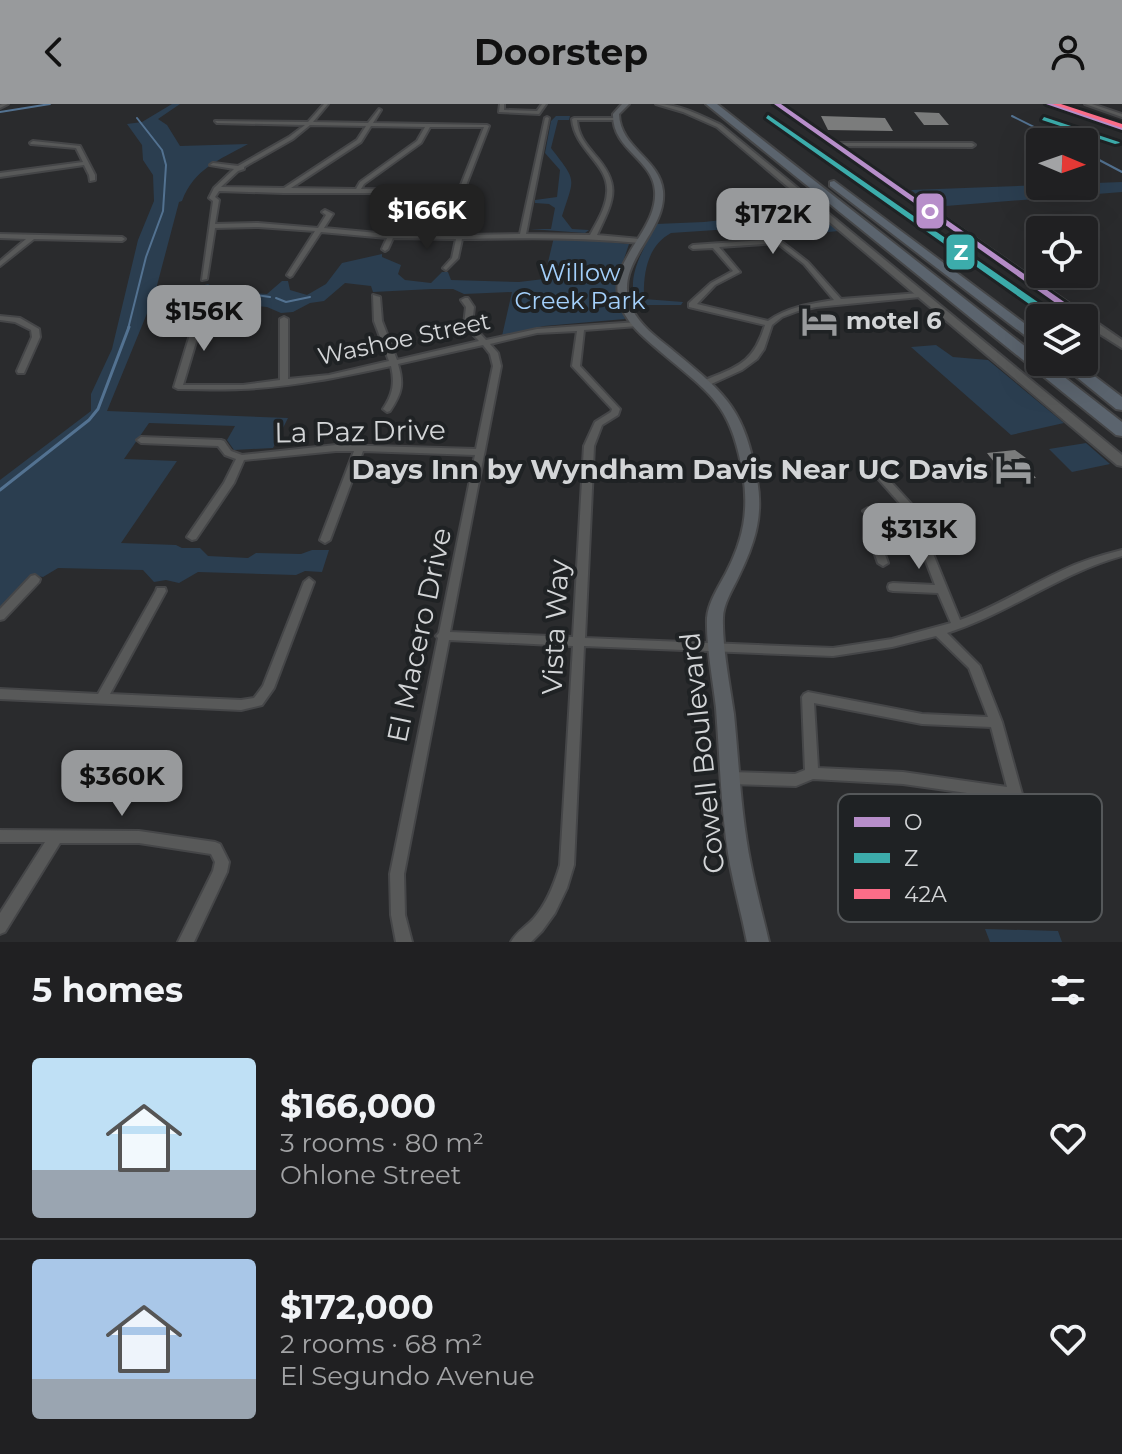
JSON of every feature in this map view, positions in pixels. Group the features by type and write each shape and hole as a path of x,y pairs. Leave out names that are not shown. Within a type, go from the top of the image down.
{"highway":[{"path":"711,104 1122,431"},
{"path":"729,104 1026,331"},
{"path":"1084,376 1122,405"}],"main road":[{"path":"1052,104 1122,127"},
{"path":"615,119 623,105"},
{"name":"Cowell Boulevard","path":"615,119 619,135 652,170 659,187 658,204 625,269 621,288 625,306 637,323 718,393 744,438 753,495 748,545 715,616 740,863 758,942"}],"street":[{"path":"0,107 6,104"},
{"path":"204,279 214,226 216,200 212,198 216,189 239,168 298,133 326,104"},
{"path":"502,104 501,111 522,113 541,112 544,104"},
{"path":"659,104 699,116 719,126 1122,462"},
{"path":"777,104 1063,304"},
{"path":"1087,104 1122,116"},
{"path":"283,191 359,141 379,110"},
{"path":"216,200 223,197 236,178 286,147 315,124 317,115"},
{"path":"1102,121 1122,116"},
{"path":"523,234 547,118"},
{"path":"593,236 607,206 611,187 606,170 578,139 574,119 615,119"},
{"path":"216,189 461,192 487,126 217,122"},
{"path":"358,190 362,183 419,142 428,125"},
{"path":"33,143 73,145 81,149 92,180"},
{"path":"835,145 972,145"},
{"path":"278,146 286,147"},
{"path":"0,175 86,163"},
{"path":"213,165 248,169"},
{"path":"227,178 236,178"},
{"path":"290,275 330,214 325,212"},
{"path":"385,249 397,221 394,214"},
{"path":"446,268 455,258 464,215"},
{"path":"214,226 262,225 391,236 593,236 640,243"},
{"path":"0,236 122,239"},
{"path":"0,264 32,237"},
{"path":"693,247 778,241 806,263 840,303"},
{"path":"715,246 737,272 713,284 692,305 769,324"},
{"path":"706,383 746,365 758,355 765,343 769,324 780,313 796,307 920,295"},
{"path":"376,297 378,322 395,364 400,388 397,398 387,409"},
{"name":"El Macero Drive","path":"404,942 398,915 397,874 497,366 494,353 468,325 470,307 465,300"},
{"name":"Washoe Street","path":"200,315 178,387 243,387 284,383 395,364 537,331 637,323"},
{"path":"0,318 17,320 35,329 36,337 21,371"},
{"path":"284,319 284,383"},
{"name":"Vista Way","path":"519,942 549,911 560,893 567,865 590,438 598,424 615,413 616,409 576,366 581,327"},
{"path":"1098,328 1122,345"},
{"path":"141,440 221,443 228,453 241,458 229,483 192,537"},
{"path":"325,540 359,449"},
{"name":"La Paz Drive","path":"241,458 297,450 481,452"},
{"path":"878,473 911,512 957,625"},
{"path":"868,511 911,512"},
{"path":"883,563 877,546 924,545"},
{"path":"442,636 833,652 871,649 957,625 1088,561 1122,553"},
{"path":"0,616 35,579"},
{"path":"0,694 241,705 258,702 268,688 309,582"},
{"path":"893,587 943,589"},
{"path":"102,698 161,591"},
{"path":"730,778 796,780 812,773 903,778 1015,794 996,722 974,666 937,630"},
{"path":"812,773 808,697 922,719 996,722"},
{"path":"0,836 175,840 215,848 220,854 220,872 186,942"},
{"path":"0,927 55,839"}],"green space":[{"name":"Willow Creek Park","path":"172,104 180,104 158,119 167,125 180,146 248,144 201,173 179,202 155,293 188,290 208,284 214,288 243,285 254,293 267,294 282,281 288,281 290,290 307,295 326,284 342,263 382,254 382,257 401,265 398,274 405,280 431,283 442,272 448,272 451,280 519,282 544,279 554,237 629,244 617,280 625,319 544,326 502,336 512,292 464,294 453,289 432,289 373,292 371,286 345,283 324,301 310,303 293,312 281,313 267,307 236,304 193,310 148,311 107,411 288,418 273,448 234,450 227,440 235,426 149,423 124,459 177,461 121,543 176,545 200,548 208,556 248,558 256,553 301,554 312,550 329,550 322,572 305,571 296,575 198,572 179,583 166,580 154,582 143,570 58,568 43,577 31,575 0,612 0,480 91,411 91,394 112,349 138,240 154,201 153,175 143,160 142,145 127,124 142,122"},
{"path":"556,116 570,116 569,120 558,120 551,148 566,167 571,180 562,216 572,229 589,230 585,233 530,229 551,229 555,208 549,204 535,203 535,200 557,197 560,170 545,153 551,121"},
{"path":"1122,182 1122,192 1098,194 1098,183"},
{"path":"1026,186 1026,200 933,207 911,190"},
{"path":"814,210 838,231 810,234 775,226 671,233 657,245 648,262 644,299 683,302 681,305 638,305 634,295 634,274 656,224"},
{"path":"936,345 953,357 988,360 1064,423 1011,435 911,347"},
{"path":"1086,443 1110,464 1072,472 1049,449"},
{"path":"985,929 1058,931 1062,942 990,942"}],"building":[{"path":"914,112 939,113 949,125 924,125"},
{"path":"821,116 885,118 893,131 828,130"},
{"name":"Days Inn by Wyndham Davis Near UC Davis","path":"1015,450 1026,458 1019,458 1036,478 1008,480 987,453"}],"waterway":[{"path":"0,112 50,104"},
{"path":"1012,116 1036,128"},
{"path":"128,329 146,257 163,211 166,165 162,150 137,118"},
{"path":"1098,159 1122,172"},
{"path":"202,294 229,291 270,297"},
{"path":"153,301 173,302 194,296"},
{"path":"276,298 286,302 310,297"},
{"path":"0,490 89,420 98,409 129,327"}],"transit line":[{"name":"O","path":"777,104 1063,304"},
{"name":"O","path":"1049,104 1122,128"},
{"name":"42A","path":"1055,104 1122,126"},
{"name":"Z","path":"768,117 1035,304"},
{"name":"Z","path":"1044,119 1117,143"}],"place":[{"name":"motel 6","path":"820,321"},
{"name":"Days Inn by Wyndham Davis Near UC Davis","path":"1014,469"}]}
